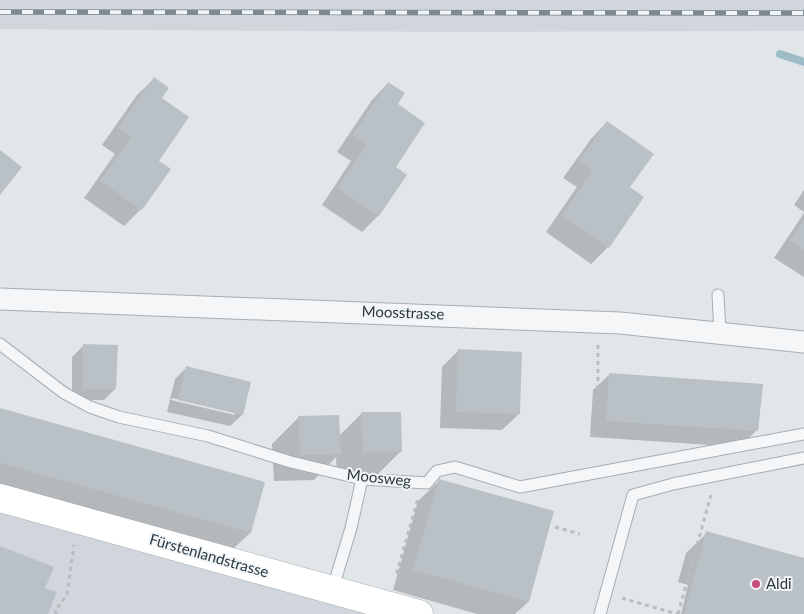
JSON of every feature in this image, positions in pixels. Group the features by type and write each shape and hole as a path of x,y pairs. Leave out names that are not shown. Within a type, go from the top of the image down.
{"main road":[{"name":"Fürstenlandstrasse","path":"0,498 401,612"}],"street":[{"name":"Moosstrasse","path":"0,299 599,322 720,332 804,342"}],"lane":[{"path":"718,295 720,332"},
{"name":"Moosweg","path":"0,344 64,393 90,407 119,417 208,436 291,462 362,479 427,483 438,471 455,467 520,487 804,434"},
{"path":"600,614 634,495 673,484 804,458"},
{"path":"332,591 351,528 362,479"}],"path":[{"path":"598,358 598,390"},
{"path":"400,581 397,572 423,482"},
{"path":"606,594 678,614 711,495"},
{"path":"555,526 580,534"},
{"path":"57,614 55,611 67,594 75,539"}],"shaded area":[{"path":"0,0 804,0 804,31 461,32 0,29"},
{"path":"0,506 400,614 0,614"}],"building":[{"path":"154,77 169,88 162,98 189,117 159,161 171,169 142,210 100,181 131,137 118,128"},
{"path":"388,82 405,93 398,104 425,123 396,167 407,175 379,216 337,188 367,144 353,135"},
{"path":"607,121 654,154 630,187 644,197 609,248 562,215 593,170 579,161"},
{"path":"0,150 22,167 0,195"},
{"path":"804,220 804,250 790,241"},
{"path":"83,344 118,345 116,389 83,389"},
{"path":"458,349 522,352 520,414 456,412"},
{"path":"186,366 251,382 243,415 178,400"},
{"path":"609,373 763,384 758,431 606,421"},
{"path":"0,408 265,482 251,533 0,463"},
{"path":"361,412 401,412 402,452 363,453"},
{"path":"339,415 341,454 300,455 298,416"},
{"path":"439,479 554,511 529,602 413,570"},
{"name":"Aldi","path":"706,531 804,558 804,614 684,614"},
{"path":"0,546 54,567 45,588 57,592 48,614 0,614"}],"waterway":[{"path":"780,54 804,62"}],"railway":[{"path":"0,12 804,13"}],"place":[{"name":"Aldi","path":"756,584"}]}
